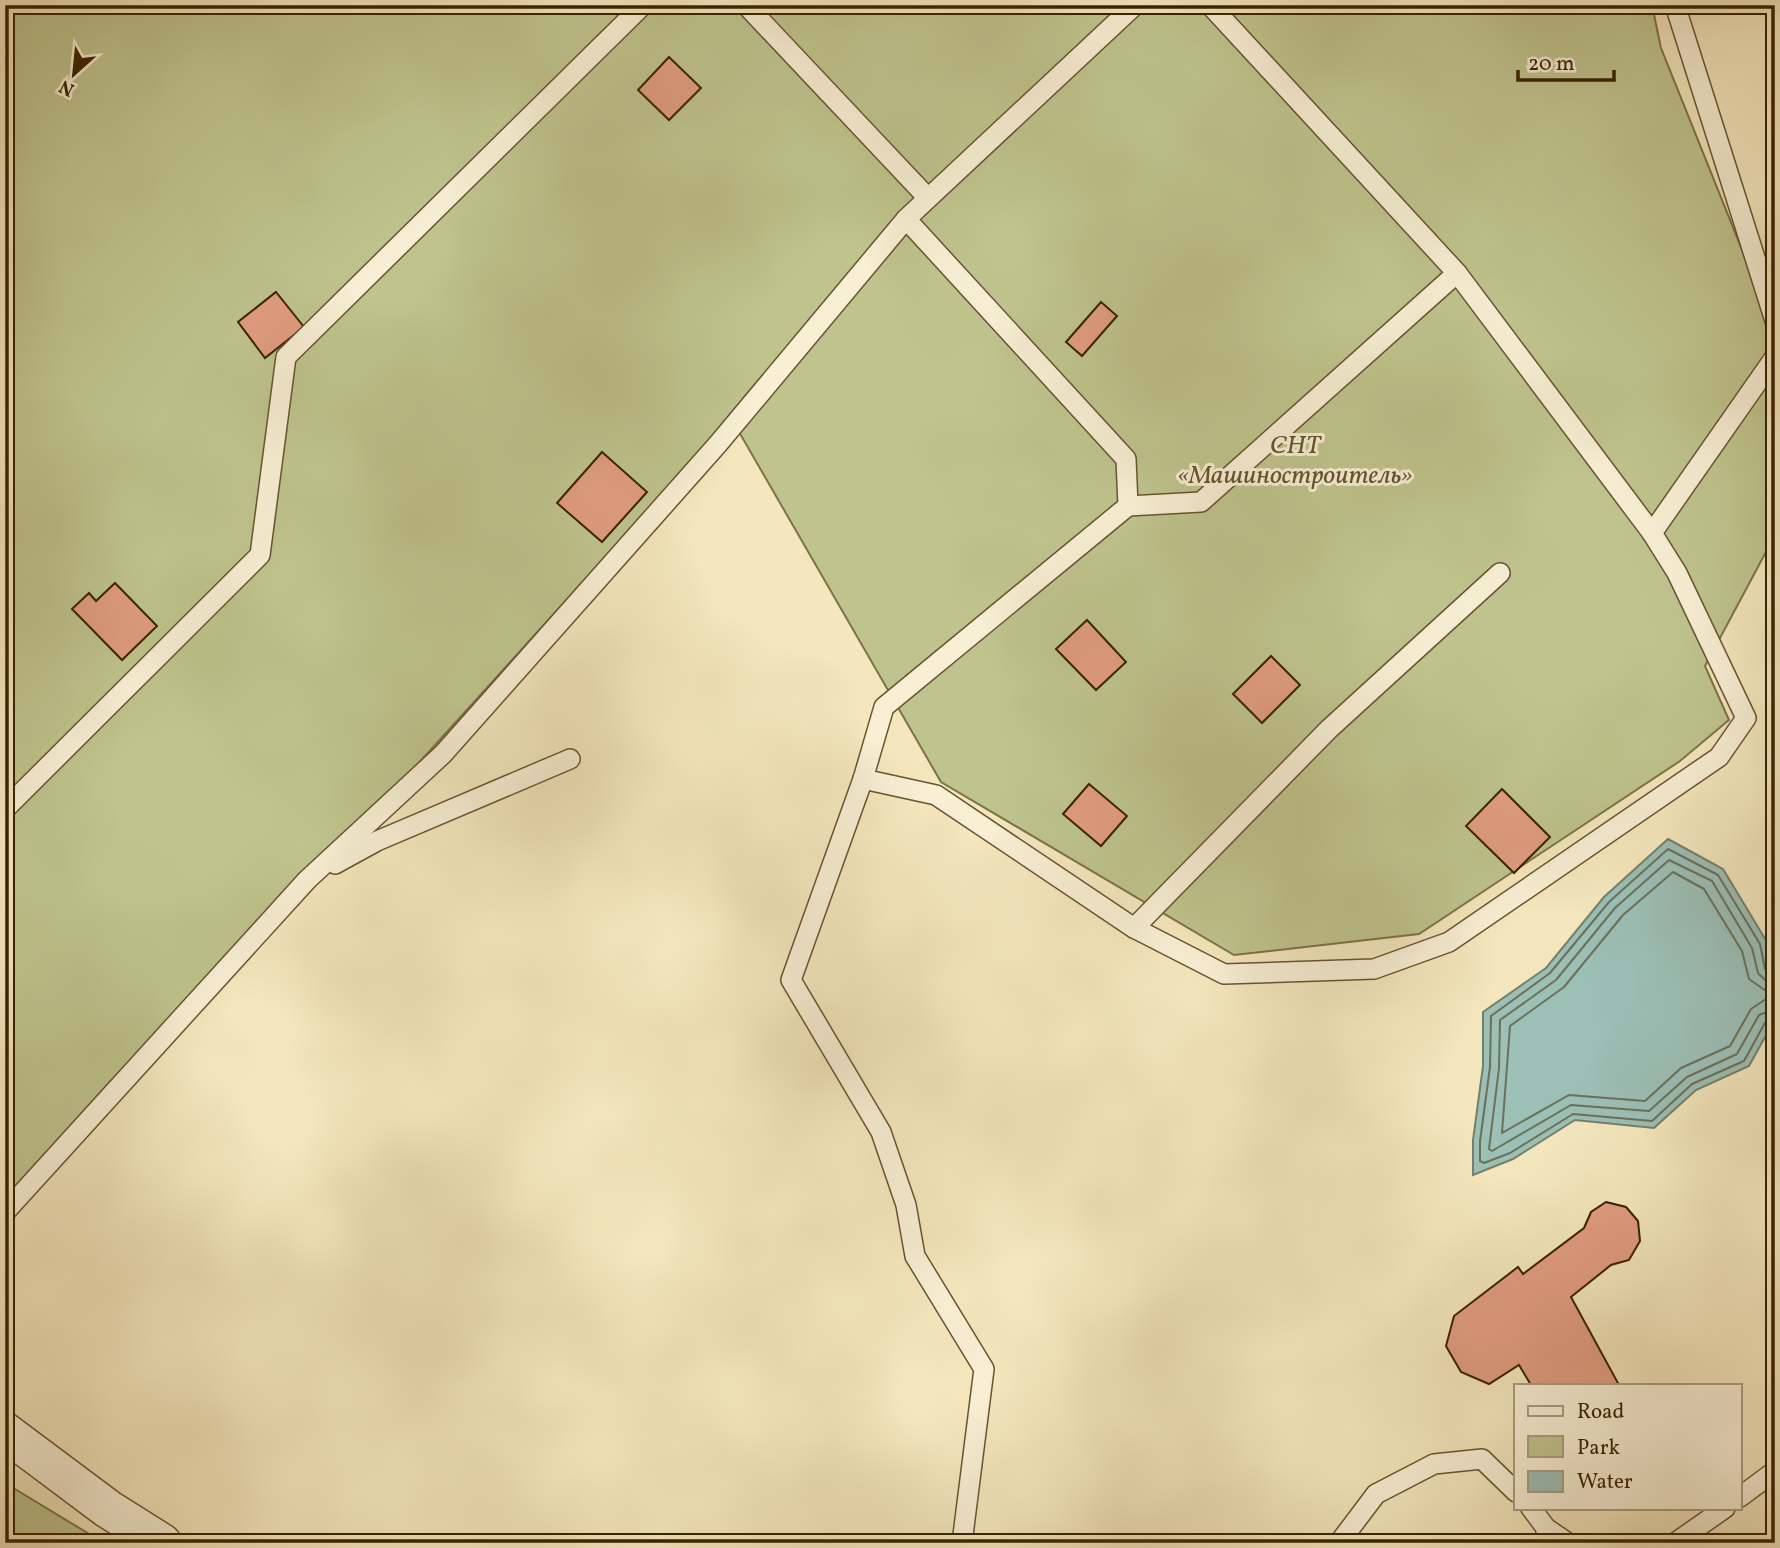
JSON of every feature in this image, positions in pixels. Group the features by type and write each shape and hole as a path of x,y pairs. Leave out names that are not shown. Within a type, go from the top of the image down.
{"street":[{"path":"5,1432 108,1509 162,1543"}],"lane":[{"path":"5,809 260,555 286,357 643,5"},
{"path":"746,5 927,197"},
{"path":"5,1212 307,880 443,754 718,444 906,219 1135,5"},
{"path":"863,779 936,795 1134,928 1224,974 1374,969 1449,942 1718,757 1746,718 1677,573 1652,533 1457,273 1210,5"},
{"path":"1675,5 1775,321"},
{"path":"906,219 1126,459 1128,506"},
{"path":"962,1543 984,1369 915,1256 906,1205 881,1132 791,980 863,779 884,707 1128,506 1201,502 1457,273"},
{"path":"1652,533 1775,356"},
{"path":"1134,928 1329,729 1500,573"},
{"path":"307,880 377,841 570,759"},
{"path":"1339,1543 1376,1494 1434,1464 1482,1459 1514,1491"},
{"path":"1742,1496 1775,1471"},
{"path":"1532,1510 1546,1535 1568,1543"},
{"path":"1675,1543 1722,1510"}],"green space":[{"name":"СНТ «Машиностроитель»","path":"5,5 1652,5 1661,48 1775,332 1775,535 1705,666 1729,720 1680,761 1419,934 1234,955 941,782 731,418 378,808 108,1084 5,1202"},
{"path":"5,1483 104,1543 5,1543"}],"water":[{"path":"1668,839 1723,869 1767,942 1775,983 1775,1019 1749,1066 1696,1090 1654,1128 1575,1120 1513,1159 1473,1175 1473,1140 1483,1066 1483,1012 1546,968 1604,897"}],"building":[{"path":"669,57 701,88 669,120 638,90"},
{"path":"276,292 304,327 265,358 238,322"},
{"path":"1101,302 1117,316 1082,356 1066,342"},
{"path":"602,452 647,492 602,542 557,503"},
{"path":"115,583 157,626 122,660 72,609 89,593 96,601"},
{"path":"1087,620 1126,662 1096,690 1056,649"},
{"path":"1271,656 1300,685 1262,723 1233,694"},
{"path":"1089,784 1127,816 1101,846 1063,814"},
{"path":"1502,789 1550,837 1514,873 1466,826"},
{"path":"1606,1202 1626,1207 1638,1221 1640,1241 1629,1260 1611,1265 1571,1297 1618,1384 1530,1384 1519,1365 1489,1384 1461,1372 1446,1346 1454,1316 1518,1267 1523,1274 1584,1228 1591,1212"}]}
